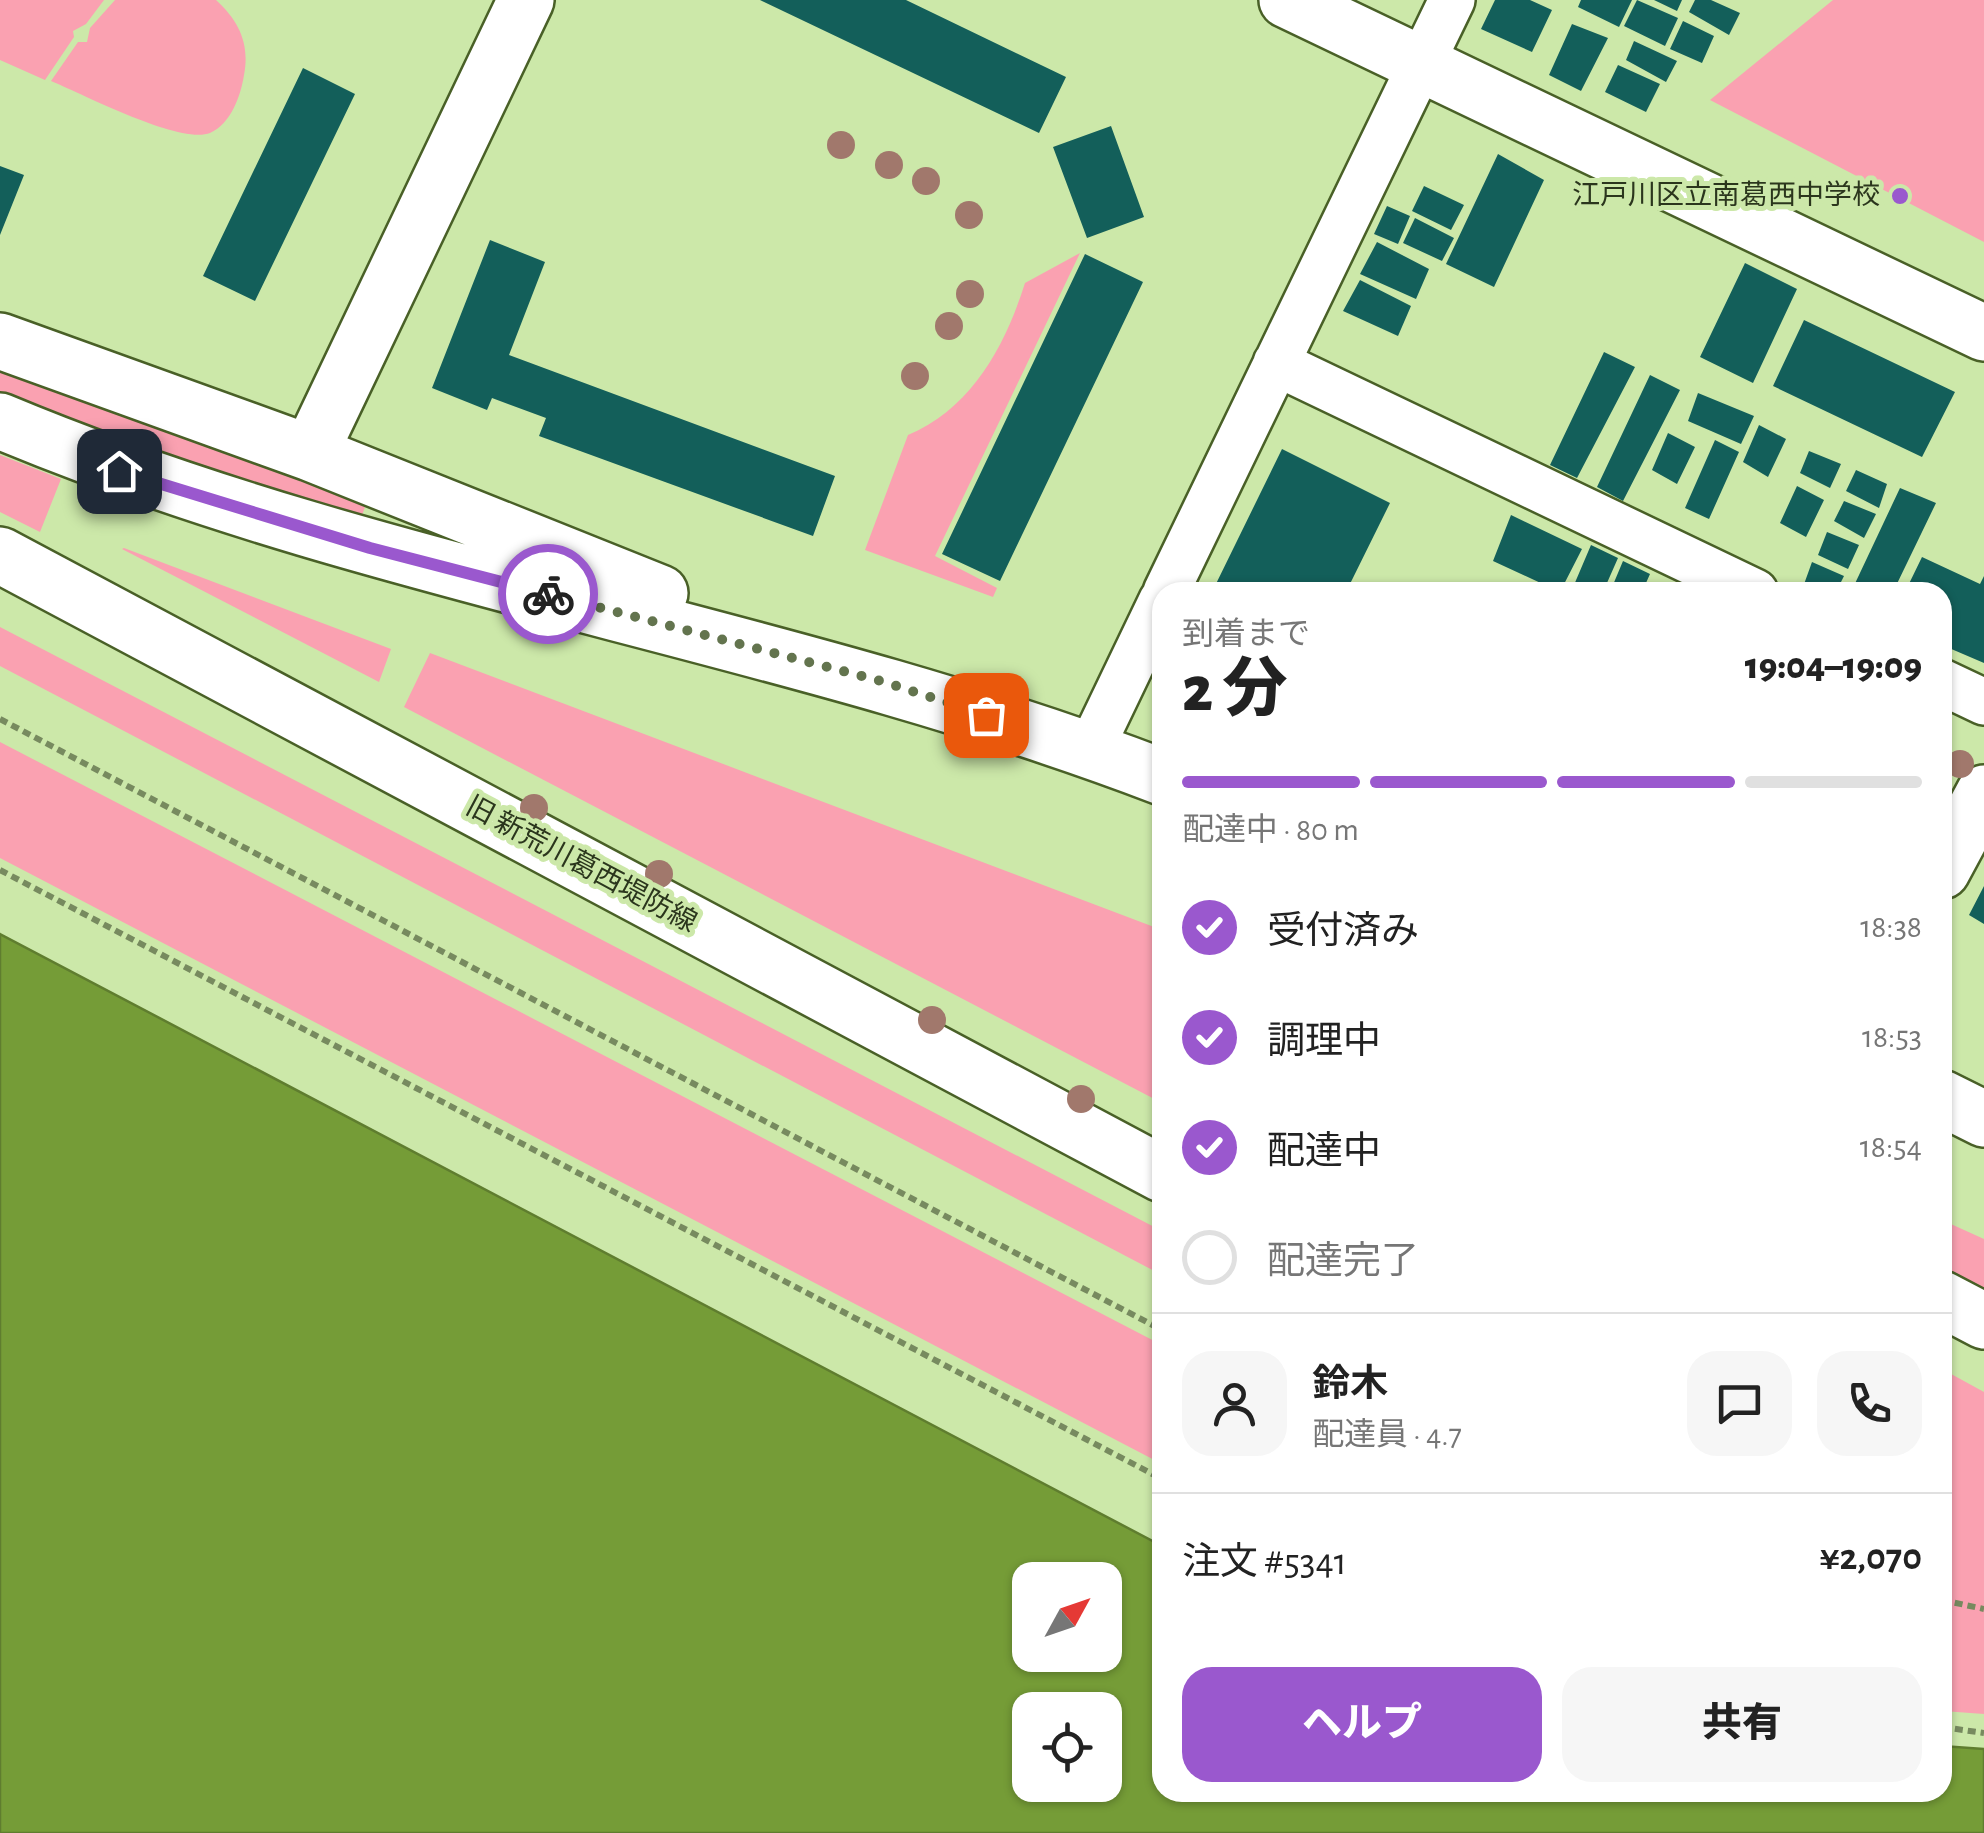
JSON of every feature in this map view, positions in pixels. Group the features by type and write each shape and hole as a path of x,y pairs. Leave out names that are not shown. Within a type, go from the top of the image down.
{"street":[{"path":"310,453 526,0"},
{"path":"1287,0 1984,333"},
{"path":"1171,582 1452,0"},
{"path":"0,341 310,453 881,681 1152,774"},
{"path":"1276,364 1733,582"},
{"path":"0,421 119,471 370,548 881,681"},
{"name":"旧 新荒川葛西堤防線","path":"0,556 1152,1169"},
{"path":"1090,750 1152,621"},
{"path":"1952,687 1984,702"},
{"path":"1952,853 1984,793"},
{"path":"1952,1103 1984,1119"},
{"path":"1952,1304 1984,1321"}],"path":[{"path":"0,719 1152,1325"},
{"path":"0,870 1152,1474"},
{"path":"1952,1602 1984,1609"},
{"path":"1952,1728 1984,1733"}],"shaded area":[{"path":"0,0 104,0 86,24 73,31 74,37 45,80 0,60"},
{"path":"115,0 216,0 231,16 244,43 243,83 229,116 217,129 196,135 177,132 51,81 78,42 87,42 90,28"},
{"name":"江戸川区立南葛西中学校","path":"1833,0 1984,0 1984,242 1710,100"},
{"path":"1080,253 935,556 997,588 993,597 865,550 908,435 931,423 968,392 996,352 1025,283"},
{"path":"0,360 370,493 356,532 0,402"},
{"path":"0,455 61,479 40,532 0,512"},
{"path":"122,549 391,649 379,682"},
{"path":"0,627 1152,1226 1152,1270 0,666"},
{"path":"430,653 1152,926 1152,1098 404,707"},
{"path":"0,742 1152,1340 1152,1459 0,858"},
{"path":"0,934 1152,1541 1152,1802 1952,1802 1952,1747 1984,1749 1984,1833 0,1833"},
{"path":"1952,1225 1984,1239 1984,1297 1952,1279"},
{"path":"1952,1374 1984,1392 1984,1714 1952,1712"}],"building":[{"path":"760,0 906,0 1066,77 1039,133"},
{"path":"1495,0 1530,0 1552,10 1532,52 1481,29"},
{"path":"1581,0 1632,0 1619,27 1578,7"},
{"path":"1637,0 1678,18 1665,46 1624,26"},
{"path":"1654,0 1682,0 1677,11"},
{"path":"1695,0 1711,0 1740,13 1729,35 1689,12"},
{"path":"1683,21 1714,36 1702,63 1670,49"},
{"path":"1572,24 1608,38 1581,91 1549,75"},
{"path":"1634,41 1677,61 1666,82 1626,60"},
{"path":"1618,65 1660,84 1646,112 1605,92"},
{"path":"303,68 355,94 255,301 203,276"},
{"path":"1111,126 1144,217 1087,238 1053,147"},
{"path":"1498,154 1544,180 1494,287 1446,264"},
{"path":"0,166 24,175 0,235"},
{"path":"1424,186 1464,205 1451,230 1412,211"},
{"path":"1387,206 1410,216 1398,244 1374,234"},
{"path":"1415,218 1454,238 1442,261 1403,243"},
{"path":"490,240 545,262 509,355 835,476 813,536 539,436 546,418 492,398 487,410 432,388"},
{"path":"1377,242 1429,269 1416,299 1360,274"},
{"path":"1085,254 1143,282 1000,581 942,554"},
{"path":"1745,263 1797,289 1753,383 1700,357"},
{"path":"1360,280 1411,306 1398,336 1343,311"},
{"path":"1804,320 1955,392 1922,457 1773,386"},
{"path":"1604,352 1635,367 1577,478 1550,465"},
{"path":"1650,375 1680,390 1623,501 1597,487"},
{"path":"1698,393 1754,416 1741,444 1688,421"},
{"path":"1759,425 1786,439 1768,477 1743,462"},
{"path":"1668,433 1695,447 1677,484 1652,470"},
{"path":"1715,440 1739,452 1709,519 1685,508"},
{"path":"1282,449 1390,503 1351,582 1217,582"},
{"path":"1809,451 1841,464 1830,488 1800,473"},
{"path":"1856,470 1887,484 1879,508 1846,491"},
{"path":"1797,486 1824,500 1806,537 1780,523"},
{"path":"1900,488 1936,503 1898,582 1856,582"},
{"path":"1844,501 1876,514 1864,538 1834,521"},
{"path":"1511,515 1582,549 1565,582 1538,582 1493,561"},
{"path":"1827,532 1859,545 1848,569 1818,555"},
{"path":"1591,545 1618,558 1607,582 1575,582"},
{"path":"1922,557 1980,584 1984,576 1984,663 1952,649 1952,582 1910,582"},
{"path":"1623,561 1650,574 1646,582 1614,582"},
{"path":"1812,562 1844,576 1841,582 1805,582"},
{"path":"1984,886 1984,924 1969,915"}],"way so far":[{"path":"548,594 881,681 986,715"}],"place":[{"name":"江戸川区立南葛西中学校","path":"1900,196"}],"route":[{"path":"119,471 370,548 548,594"}]}
